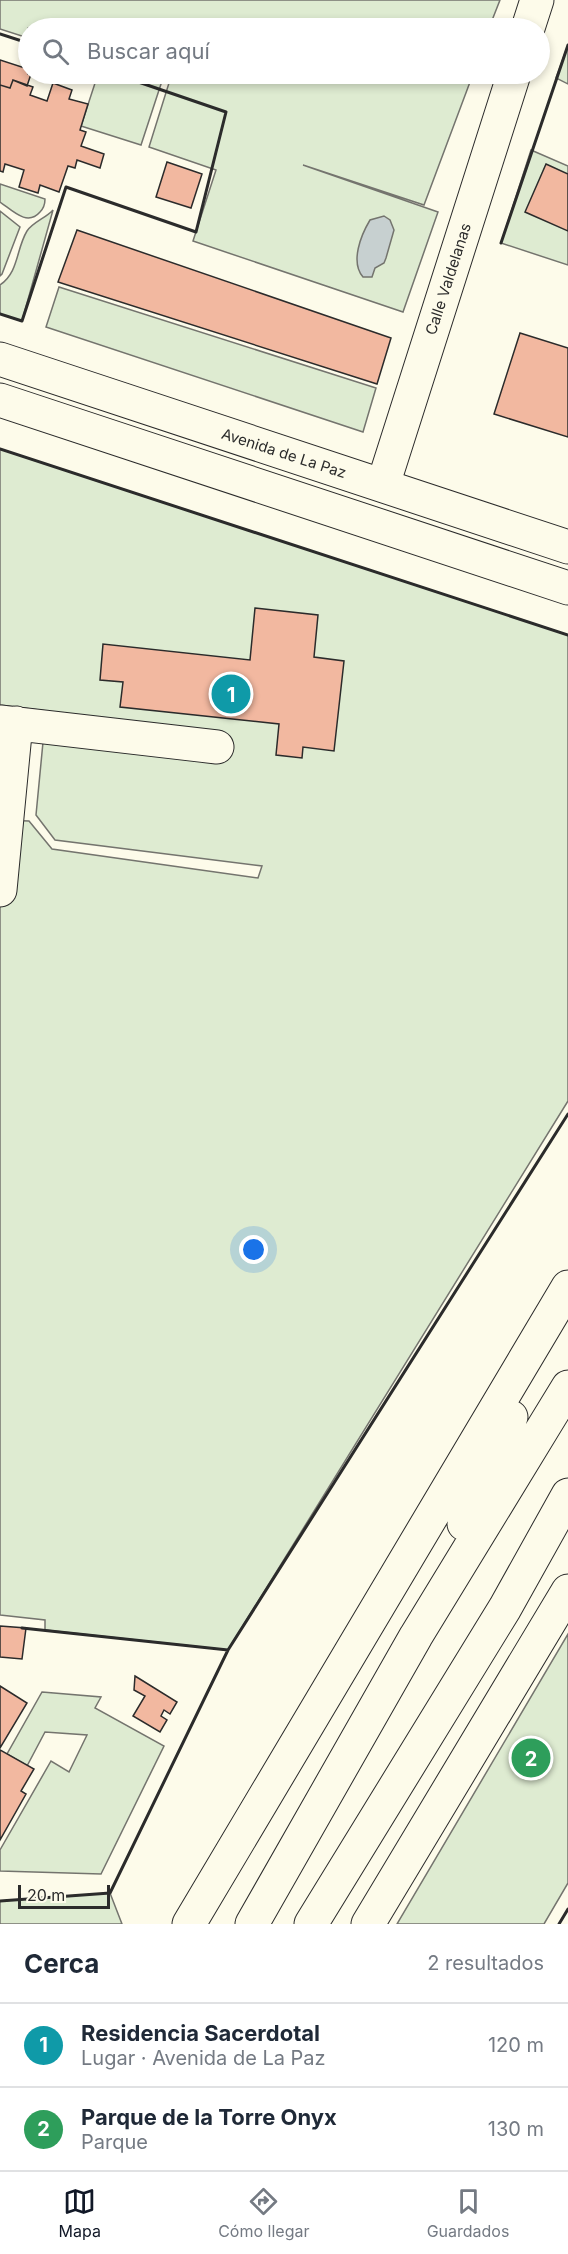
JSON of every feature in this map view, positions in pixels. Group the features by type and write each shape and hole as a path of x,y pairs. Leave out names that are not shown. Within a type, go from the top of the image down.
{"main road":[{"path":"531,18 537,0"},
{"name":"Calle Valdelanas","path":"383,485 511,84"},
{"name":"Avenida de La Paz","path":"0,359 568,547"},
{"path":"0,400 568,588"},
{"path":"0,890 8,723 217,747"},
{"path":"416,1635 567,1289"},
{"path":"189,1924 567,1289"},
{"path":"252,1924 416,1635 568,1388"},
{"path":"311,1924 505,1608 568,1495"},
{"path":"505,1608 568,1542"},
{"path":"368,1924 568,1591"}],"green space":[{"path":"0,0 500,0 493,18 18,18 18,35 0,29"},
{"path":"568,45 568,84 556,78"},
{"path":"95,84 161,84 141,145 81,126"},
{"path":"169,84 469,84 424,205 303,165 438,212 403,312 193,241 216,170 149,147"},
{"path":"531,150 568,166 568,265 501,243"},
{"path":"0,184 45,199 40,212 30,218 15,213 0,202"},
{"path":"53,210 22,321 0,314 0,285 11,274 23,238 33,225"},
{"path":"0,211 20,227 0,276"},
{"path":"59,287 376,388 363,432 46,327"},
{"path":"0,449 568,635 568,1101 228,1650 45,1630 45,1620 0,1615 0,820 29,821 52,849 258,878 262,866 55,840 36,815 46,711 0,705"},
{"path":"568,1634 568,1883 544,1924 397,1924"},
{"path":"42,1692 101,1697 95,1708 164,1746 101,1874 0,1871 0,1850 51,1761 69,1772 87,1735 45,1732 27,1766 7,1754"},
{"path":"110,1893 122,1924 0,1924 0,1901"}],"shaded area":[{"path":"384,216 390,220 394,230 386,258 384,263 375,268 372,277 363,277 357,264 360,241 370,220"}],"building":[{"path":"0,60 18,66 18,82 13,80 10,88 0,85"},
{"path":"13,80 18,84 33,87 30,95 47,101 53,84 56,84 72,90 69,99 88,104 80,130 86,132 81,146 104,154 100,168 77,160 75,168 68,166 59,192 40,185 38,193 19,187 24,170 5,164 3,172 0,171 0,85 10,88"},
{"path":"167,162 202,174 191,208 156,197"},
{"path":"546,164 568,174 568,231 525,212"},
{"path":"77,230 391,338 377,384 58,282"},
{"path":"520,333 568,348 568,437 494,414"},
{"path":"255,608 318,615 314,657 344,661 334,751 303,747 302,758 276,755 279,724 120,707 123,682 100,680 103,644 250,660"},
{"path":"0,1626 26,1628 22,1659 0,1657"},
{"path":"135,1676 177,1702 170,1714 164,1710 161,1716 167,1720 160,1732 133,1716 145,1696 134,1690"},
{"path":"0,1686 27,1703 0,1748"},
{"path":"0,1750 34,1769 21,1791 26,1794 0,1840"}],"wall":[{"path":"0,34 18,40"},
{"path":"501,243 568,45"},
{"path":"0,314 22,321 66,187 196,232 226,112 144,84"},
{"path":"0,449 568,635"},
{"path":"0,1901 110,1893 228,1650 568,1114"},
{"path":"22,1628 228,1650"},
{"path":"559,1924 568,1909"}],"place":[{"name":"Residencia Sacerdotal","path":"231,694"},
{"name":"Parque de la Torre Onyx","path":"531,1758"}]}
